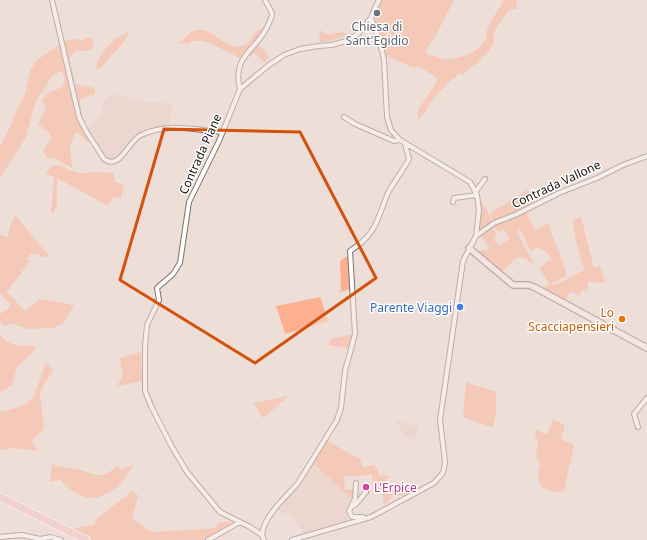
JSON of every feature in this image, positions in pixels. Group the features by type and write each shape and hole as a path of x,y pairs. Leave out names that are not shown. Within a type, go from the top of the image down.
{"highway":[{"path":"0,497 86,540"},
{"path":"0,502 75,540"}],"street":[{"path":"52,0 79,117 104,159 109,162 114,162 119,159 135,138 159,130 188,128 223,132"},
{"path":"240,89 238,81 238,67 246,54 261,38 268,27 271,18 272,14 265,0"},
{"name":"Contrada Piane","path":"262,535 250,527 220,512 187,472 172,447 145,391 147,325 159,300 157,288 173,274 180,263 189,202 223,132 240,89 269,65 284,55 300,49 332,45 346,41 358,34 372,18 379,0"},
{"path":"292,540 371,517 434,483 442,474 444,469 445,462 440,420 463,261 476,236 479,210 476,193 470,182 404,143 391,130 387,117 384,60 372,18"},
{"path":"344,117 355,124 394,141 400,140"},
{"path":"264,540 262,535 268,518 298,483 337,420 341,408 345,371 354,334 350,251 360,245 368,237 378,222 388,193 398,174 409,159 404,143"},
{"name":"Contrada Vallone","path":"476,236 494,223 515,215 559,193 647,156"},
{"path":"453,202 454,198 476,193 485,179"},
{"path":"469,248 513,285 528,285 534,287 647,348"},
{"path":"638,427 634,414 647,398"},
{"path":"356,483 355,499 349,510 352,517 371,517"},
{"path":"351,507 356,504 366,492"},
{"path":"208,540 240,522"},
{"path":"0,537 22,535 40,539 51,537 61,540"}],"highlighted area":[{"path":"164,129 300,132 376,278 255,363 120,280"}],"shaded area":[{"path":"382,0 454,0 435,37 427,48 426,53 428,55 446,59 470,54 479,48 486,39 489,26 504,0 518,0 516,2 517,9 508,11 494,32 493,44 490,50 476,64 462,75 460,73 443,88 418,120 418,110 438,79 420,67 412,67 384,55 374,19"},
{"path":"265,26 271,26 259,44 259,47 266,51 265,53 269,57 264,62 254,53 251,56 248,55 244,58 240,58 202,41 190,42 189,44 178,43 191,32 200,30 212,34 229,45 242,46 248,42 256,32"},
{"path":"319,29 324,33 332,35 339,32 347,35 331,41 320,42"},
{"path":"129,31 126,39 120,47 99,69 96,68 100,56 108,46 118,37"},
{"path":"88,37 91,38 94,43 92,49 88,51 75,51 69,60 74,84 95,88 95,94 83,98 80,101 83,121 92,142 87,142 80,134 75,133 70,146 72,168 53,158 47,158 43,151 51,139 51,136 38,124 47,106 41,102 50,91 63,86 64,79 61,71 53,75 36,101 30,125 26,132 27,136 0,178 0,146 12,123 17,108 24,97 31,69 37,60 67,40 83,40"},
{"path":"119,93 126,98 146,102 173,103 169,127 134,136 113,161 105,158 87,129 102,113 104,101 110,96"},
{"path":"54,165 62,166 69,170 81,173 114,173 115,182 124,184 121,199 117,197 113,198 108,206 57,178 57,204 54,213 51,213 54,177 45,174"},
{"path":"528,190 535,204 493,222 490,213"},
{"path":"479,198 489,214 492,223 480,232 478,230"},
{"path":"526,212 535,230 548,223 566,271 566,276 551,284 554,285 569,279 570,277 584,270 575,237 573,222 581,217 594,268 600,266 605,283 588,282 587,291 581,291 580,296 572,292 568,295 565,302 540,289 550,284 539,268 552,258 537,247 531,252 520,229 518,231 521,240 534,266 527,259 518,257 500,274 477,254 484,249 486,251 490,248 480,236 492,227 497,235 494,238 499,245 510,239 503,229 498,232 493,226"},
{"path":"15,216 49,256 41,257 38,254 30,254 30,256 26,259 30,261 7,292 25,311 40,299 74,305 63,324 53,328 27,329 10,323 6,327 0,323 0,314 11,305 0,293 0,235 8,237 10,226"},
{"path":"350,254 352,289 337,292 341,290 340,261"},
{"path":"320,297 329,321 285,334 276,306"},
{"path":"0,333 3,338 15,345 36,346 34,351 17,367 12,385 0,393"},
{"path":"353,334 350,349 329,345 330,339"},
{"path":"141,352 142,381 117,386 123,375 120,358"},
{"path":"46,363 53,371 43,386 40,394 44,429 31,441 38,451 11,448 0,450 0,411 16,408 29,401 36,390"},
{"path":"466,382 496,392 496,413 493,427 463,417"},
{"path":"289,396 263,418 253,403"},
{"path":"553,419 565,425 561,439 574,445 564,491 561,492 552,491 540,486 538,472 540,465 536,455 538,444 535,435 536,429 547,435"},
{"path":"395,420 419,427 415,440 404,436"},
{"path":"326,439 351,455 360,458 362,467 375,465 375,469 378,469 379,476 388,475 389,477 383,484 384,488 388,491 392,491 396,483 399,482 405,488 412,488 413,491 404,496 401,495 390,498 387,504 384,505 382,489 376,490 375,483 373,483 372,474 356,477 344,476 345,490 353,490 352,499 312,462"},
{"path":"312,462 352,499 347,510 347,522 303,534 294,518 275,509 293,491"},
{"path":"52,464 101,475 106,474 117,466 122,470 133,464 127,476 117,487 105,495 88,498 75,492 61,480 50,482"},
{"path":"132,491 137,494 138,497 132,518 152,532 216,528 218,523 230,521 231,525 206,540 92,540 70,529 95,524 95,520"}],"place":[{"name":"Chiesa di Sant'Egidio","path":"377,13"},
{"name":"Parente Viaggi","path":"460,307"},
{"name":"Lo Scacciapensieri","path":"622,319"},
{"name":"L'Erpice","path":"366,487"}]}
